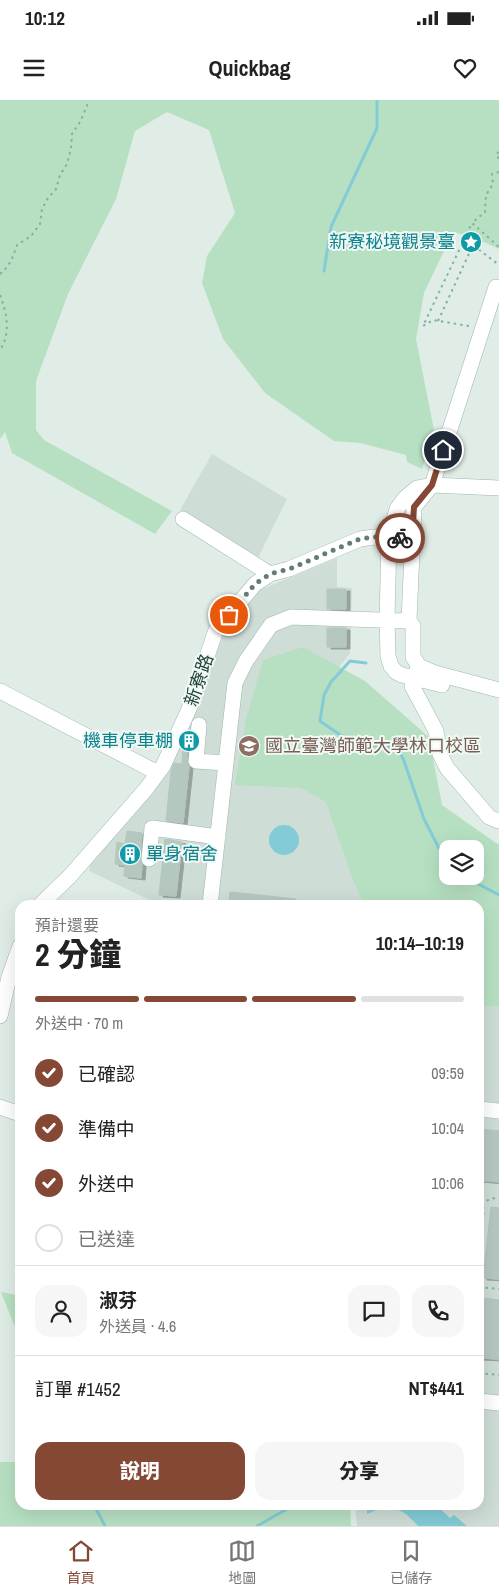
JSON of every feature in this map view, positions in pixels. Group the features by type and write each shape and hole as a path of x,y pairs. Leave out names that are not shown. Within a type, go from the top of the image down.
{"street":[{"path":"498,821 489,817 447,768 440,754 436,731 412,686 416,672 413,657 413,626 409,621 414,507 432,485 482,328 496,287 499,288"},
{"path":"499,488 432,485 417,488 405,498 397,509 389,538 386,620 388,656 391,666 396,672 435,674 499,690"},
{"path":"182,519 270,574"},
{"name":"新寮路","path":"45,900 70,876 163,766 189,709 216,630 255,584 270,574 289,569 360,539 374,537 412,539"},
{"path":"211,900 235,683 246,660 271,625 291,617 409,621"},
{"path":"416,672 499,699"},
{"path":"0,691 158,772"},
{"path":"199,725 196,761 226,764"},
{"path":"149,859 152,828 218,837"},
{"path":"0,1016 9,976 15,960"},
{"path":"0,1107 15,1112"},
{"path":"484,1110 499,1111"},
{"path":"484,1402 499,1404"}],"path":[{"path":"0,274 12,261 17,245 31,236 40,224 42,209 56,189 60,175 67,164 72,134 80,122 88,100"},
{"path":"499,152 496,154 499,159"},
{"path":"482,328 433,320 423,326 472,223 485,212 486,195 492,184 492,174 499,172"},
{"path":"472,223 499,247"},
{"path":"438,321 472,245 499,265"},
{"path":"0,295 5,309 7,324 7,338 0,350"},
{"path":"484,1202 492,1198 499,1198"},
{"path":"484,1288 499,1289"},
{"path":"484,1374 499,1375"}],"shaded area":[{"path":"212,454 287,499 256,562 180,510"},
{"name":"國立臺灣師範大學林口校區","path":"337,558 337,587 352,588 350,653 322,690 403,900 150,900 89,871 91,861 163,770 208,665 234,617 260,590"},
{"path":"484,980 499,995 499,1526 357,1526 355,1510 484,1510"}],"green space":[{"path":"0,100 499,100 499,249 473,237 453,232 424,293 416,339 434,430 422,469 407,462 406,455 360,443 334,441 265,393 223,339 202,283 207,256 235,213 209,130 167,112 135,131 116,199 68,294 36,381 36,430 44,440 172,511 155,534 12,453 5,432 0,439"},
{"path":"303,647 365,681 429,737 442,805 499,844 499,1006 484,1006 484,900 362,900 326,802 301,788 235,785 246,719 263,660"},
{"path":"1,1292 15,1295 15,1327"},
{"path":"0,1462 15,1462 15,1510 350,1510 351,1526 0,1526"}],"water":[{"path":"284,825 294,830 299,840 294,850 284,855 274,850 269,840 274,830"},
{"path":"367,1510 378,1510 375,1511 367,1514"},
{"path":"398,1510 441,1510 450,1518 454,1515 467,1526 418,1526"}],"building":[{"path":"327,589 346,589 346,609 327,609"},
{"path":"327,628 346,628 346,647 327,647"},
{"path":"189,731 187,760 189,767 183,823 166,821 171,771 174,763 182,764 183,744"},
{"name":"單身宿舍","path":"127,831 142,833 141,878 124,876 125,865 115,864 117,842 125,844"},
{"path":"165,839 182,842 176,896 159,895"},
{"path":"230,892 296,899 296,900 229,900"},
{"path":"484,1130 499,1131 499,1182 484,1180"},
{"path":"491,1207 499,1208 499,1279 484,1278"},
{"path":"484,1298 499,1300 499,1359 484,1358"}],"waterway":[{"path":"324,271 331,227 377,128 377,100"},
{"path":"366,663 350,661 331,682 324,695 320,721 352,743 398,748 424,819 439,848"},
{"path":"480,885 499,895"},
{"path":"97,1510 105,1526"},
{"path":"257,1526 285,1510"}],"way so far":[{"path":"229,615 255,584 270,574 289,569 360,539 374,537 400,538"}],"place":[{"name":"新寮秘境觀景臺","path":"471,242"},
{"name":"機車停車棚","path":"189,741"},
{"name":"國立臺灣師範大學林口校區","path":"249,746"},
{"name":"單身宿舍","path":"130,854"}],"route":[{"path":"400,538 412,539 414,507 432,485 443,450"}]}
